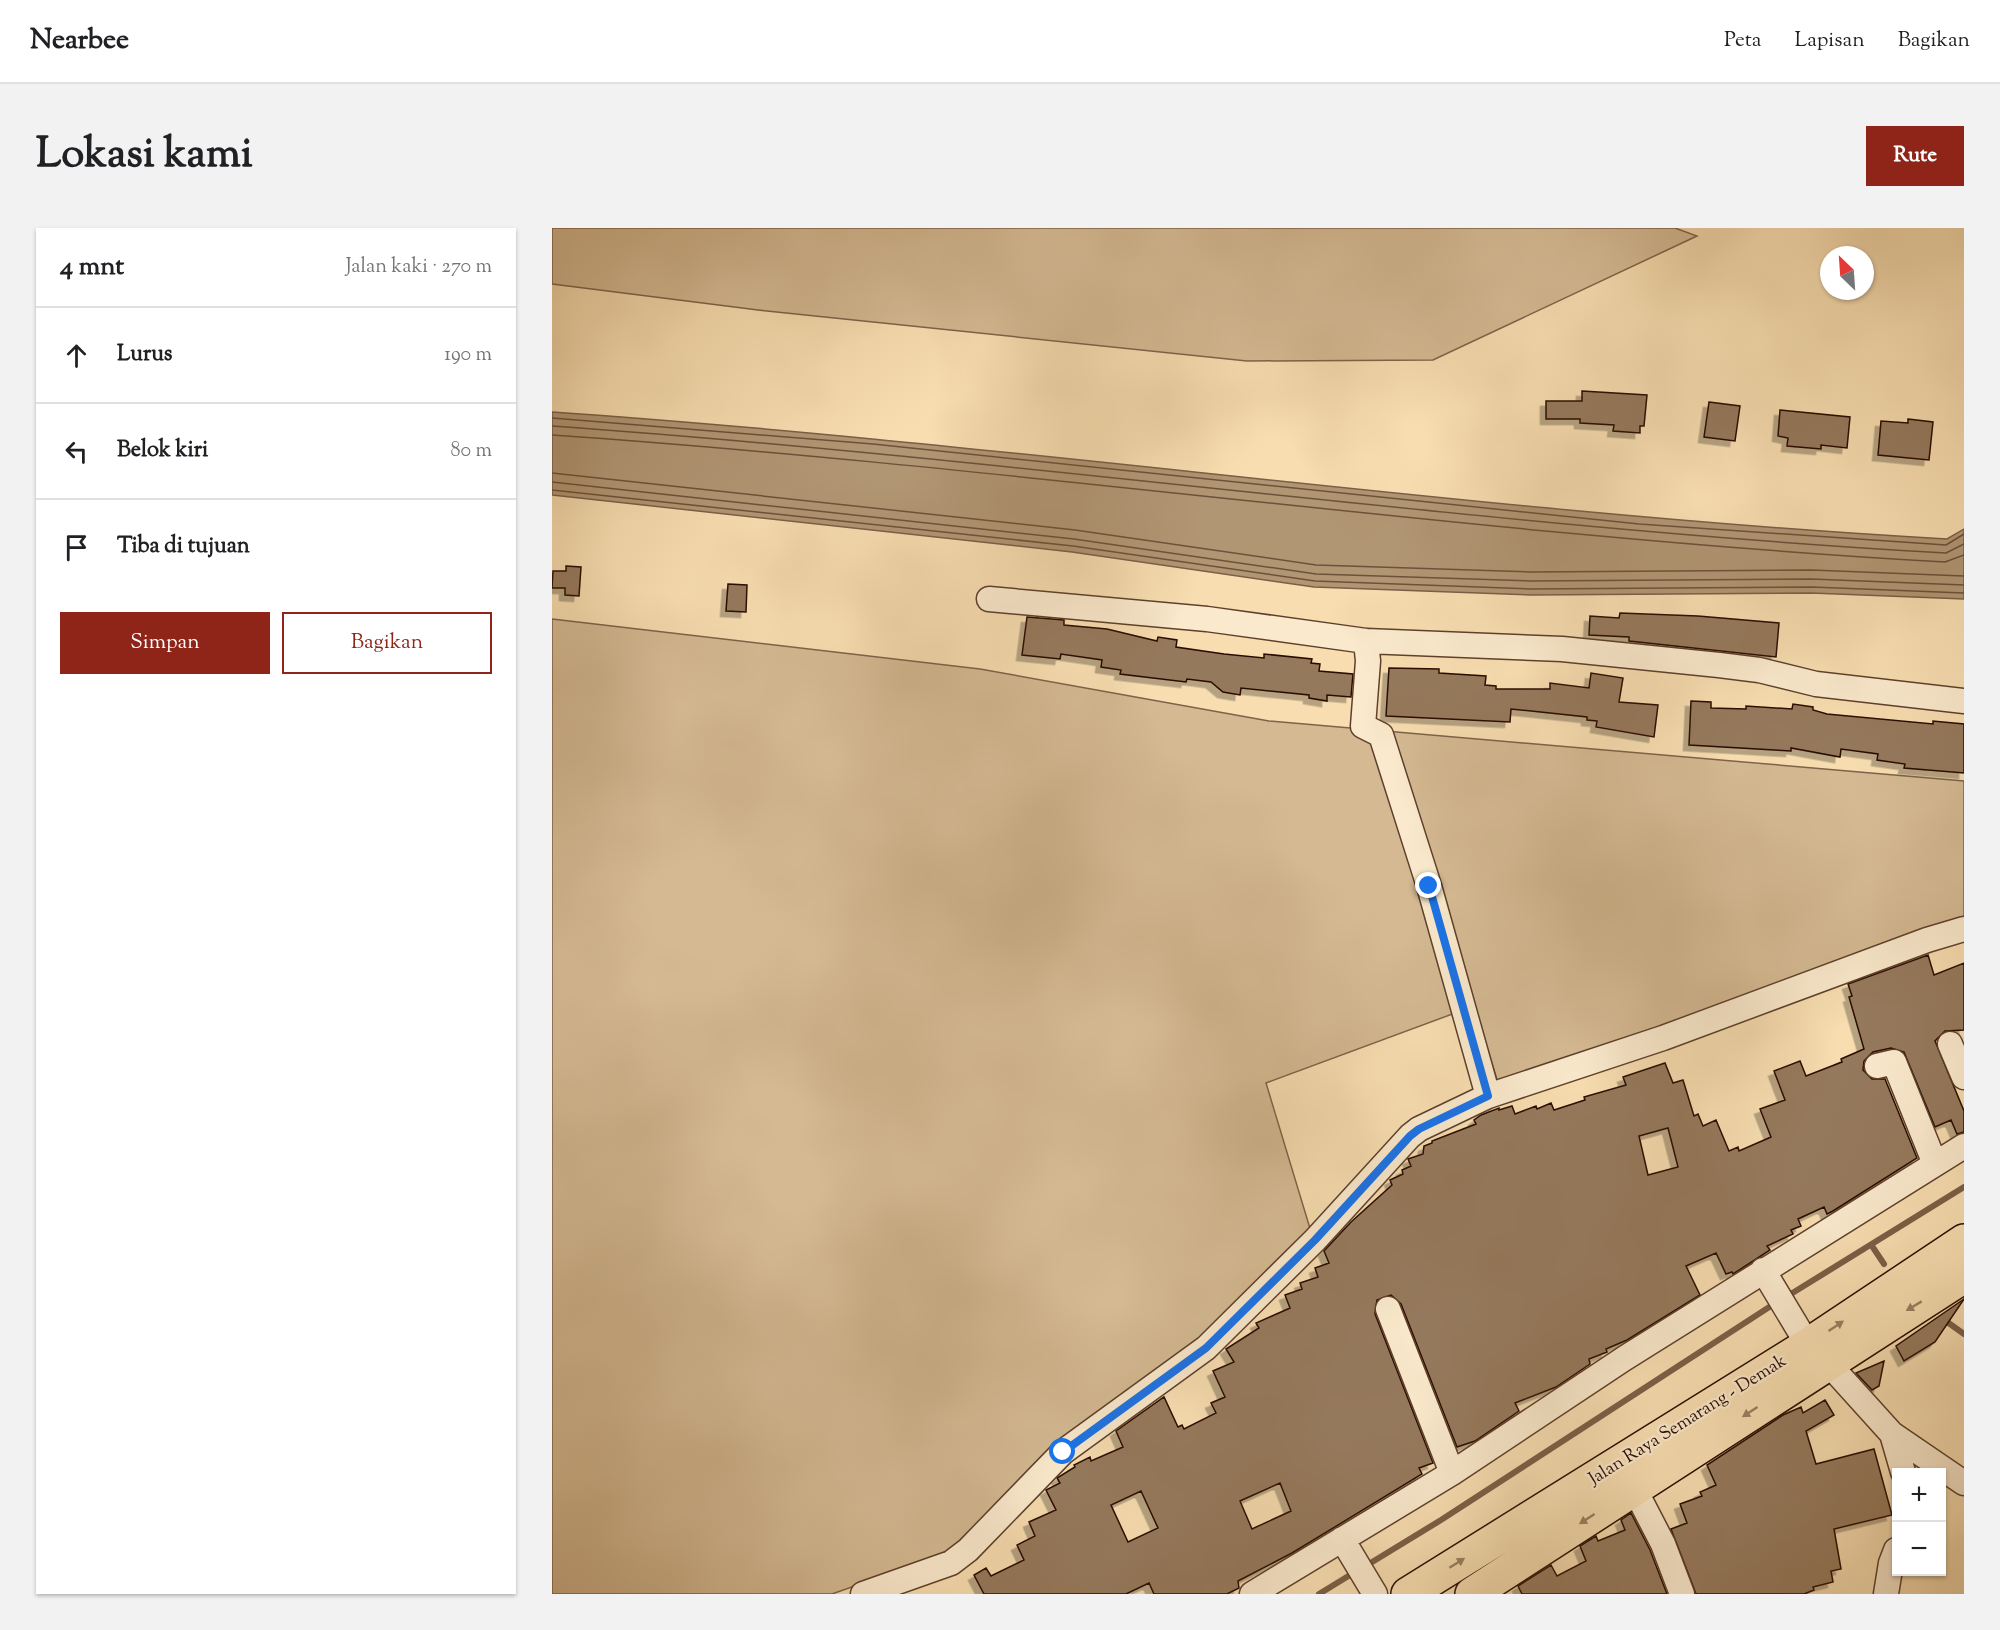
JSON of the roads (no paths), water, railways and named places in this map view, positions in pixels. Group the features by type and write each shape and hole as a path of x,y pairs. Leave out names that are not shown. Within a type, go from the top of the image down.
{"highway":[{"name":"Jalan Raya Semarang - Demak","path":"1408,1594 1810,1344 1964,1241"},
{"name":"Jalan Raya Semarang - Demak","path":"1472,1594 1634,1488 1810,1344 1964,1276"}],"street":[{"path":"989,599 1207,619 1366,641 1562,649 1759,670 1816,684 1964,701"},
{"path":"1366,641 1368,661 1363,726 1381,735 1429,886 1488,1096"},
{"path":"863,1594 951,1563 969,1550 1063,1452 1206,1348 1315,1240 1419,1129 1488,1096 1663,1038 1927,940 1964,929"},
{"path":"1950,1044 1964,1077"},
{"path":"1877,1066 1894,1062 1935,1164"},
{"path":"1252,1594 1346,1546 1625,1358 1768,1278 1964,1146"},
{"path":"1768,1278 1810,1344 1892,1434 1964,1483"},
{"path":"1388,1309 1452,1473"},
{"path":"1892,1434 1902,1468"},
{"path":"1634,1488 1663,1544 1682,1594"},
{"path":"1346,1546 1375,1594"},
{"path":"1886,1594 1892,1560"}],"water":[{"path":"552,412 901,442 1598,513 1947,539 1964,529 1964,599 1811,593 1530,595 1314,587 1072,552 552,495"}],"waterway":[{"path":"1786,1297 1964,1187"},
{"path":"1872,1246 1884,1264"},
{"path":"1364,1567 1441,1520 1777,1302"},
{"path":"1943,1319 1964,1334"},
{"path":"1319,1594 1355,1572"}]}
